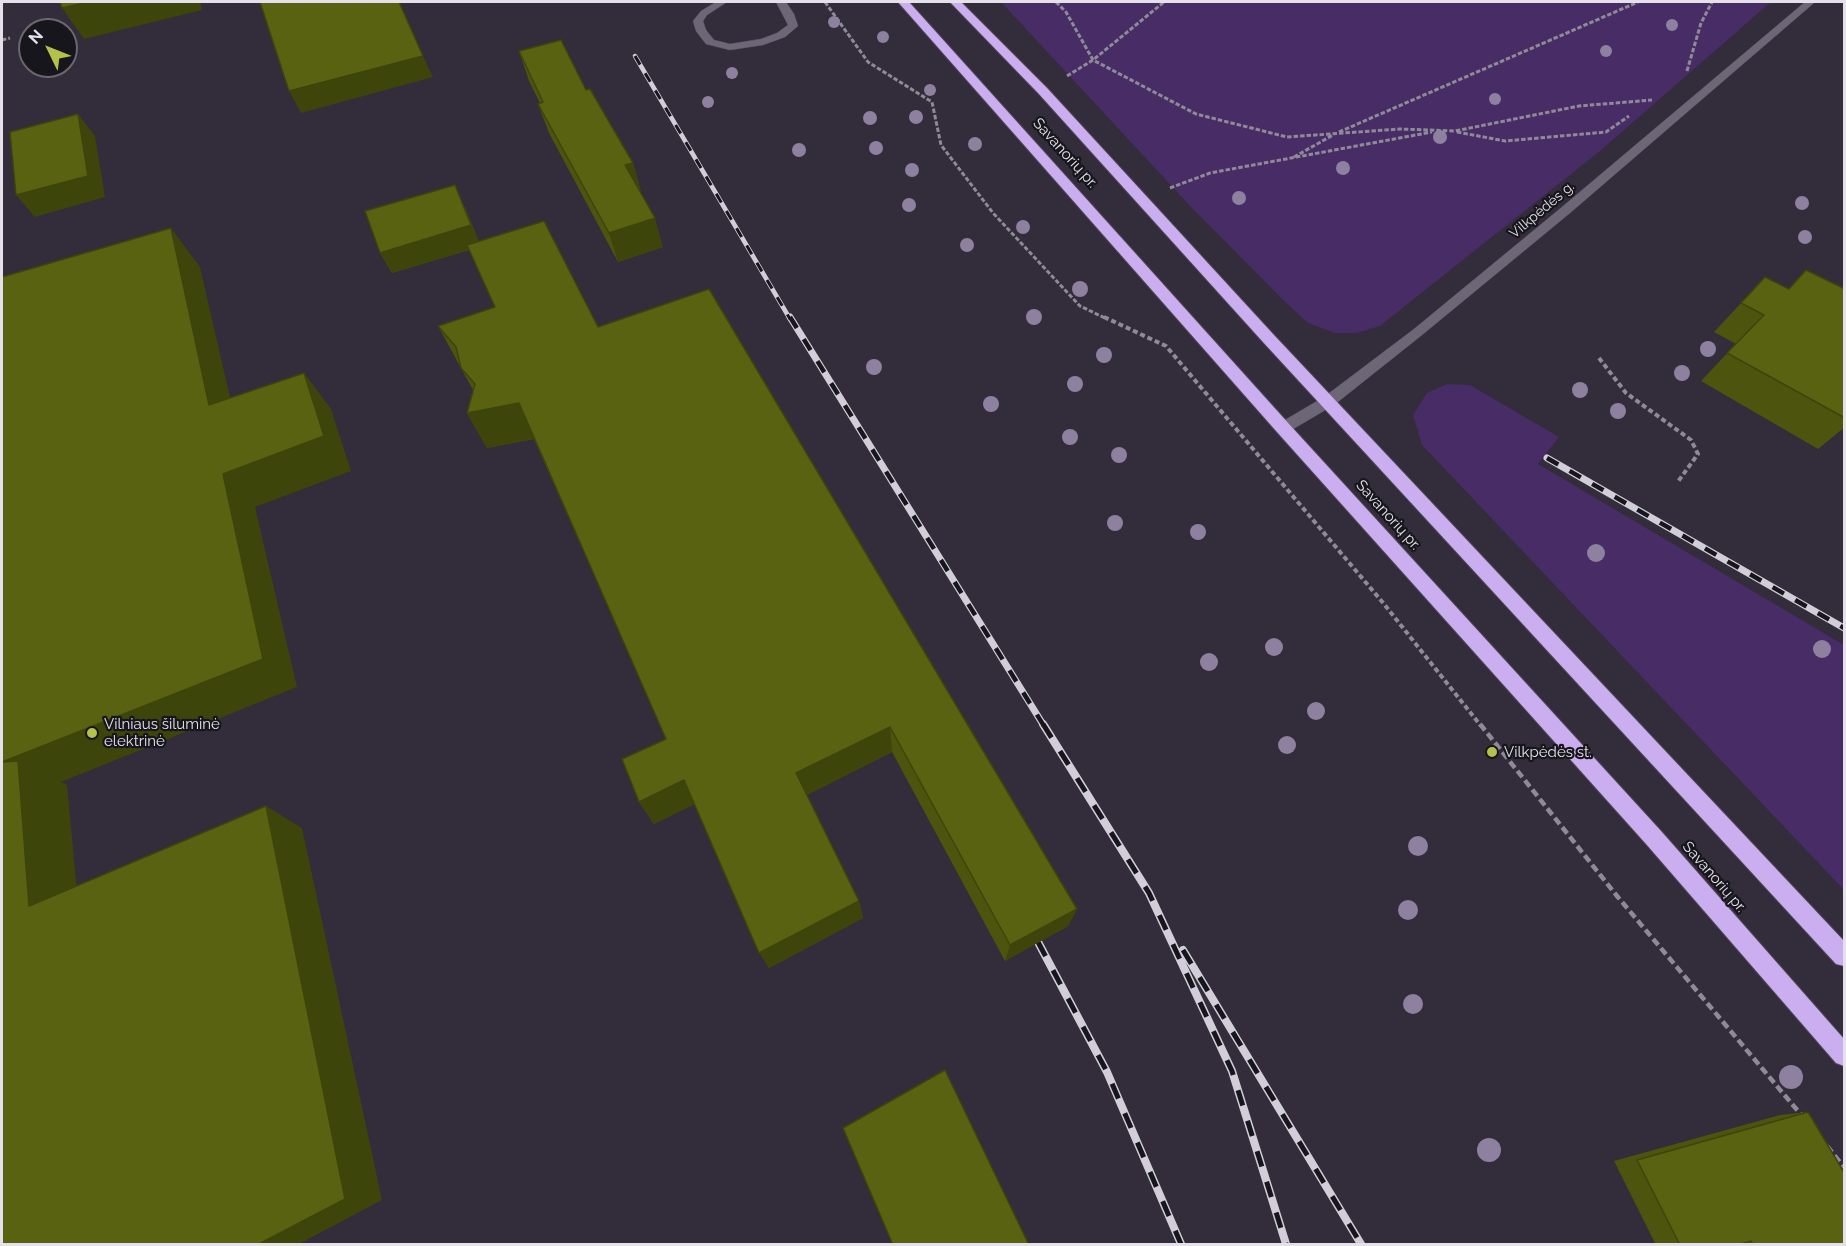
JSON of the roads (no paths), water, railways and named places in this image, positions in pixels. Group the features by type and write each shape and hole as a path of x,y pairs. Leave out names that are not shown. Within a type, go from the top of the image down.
{"highway":[{"name":"Savanorių pr.","path":"903,2 1845,1054"},
{"name":"Savanorių pr.","path":"955,2 1043,91 1268,338 1845,956"}],"main road":[{"path":"722,2 704,13 698,21 701,31 710,42 730,47 763,42 781,36 793,26 789,14 780,2"},
{"name":"Vilkpėdės g.","path":"1283,428 1329,401 1451,305 1810,2"}],"railway":[{"path":"635,56 790,319"},
{"path":"790,317 1044,726"},
{"path":"1547,458 1844,628"},
{"path":"1043,724 1149,893 1232,1071 1286,1244"},
{"path":"1038,942 1107,1072 1181,1244"},
{"path":"1183,950 1361,1244"}],"place":[{"name":"Vilniaus šiluminė elektrinė","path":"92,733"},
{"name":"Vilkpėdės st.","path":"1492,752"}]}
